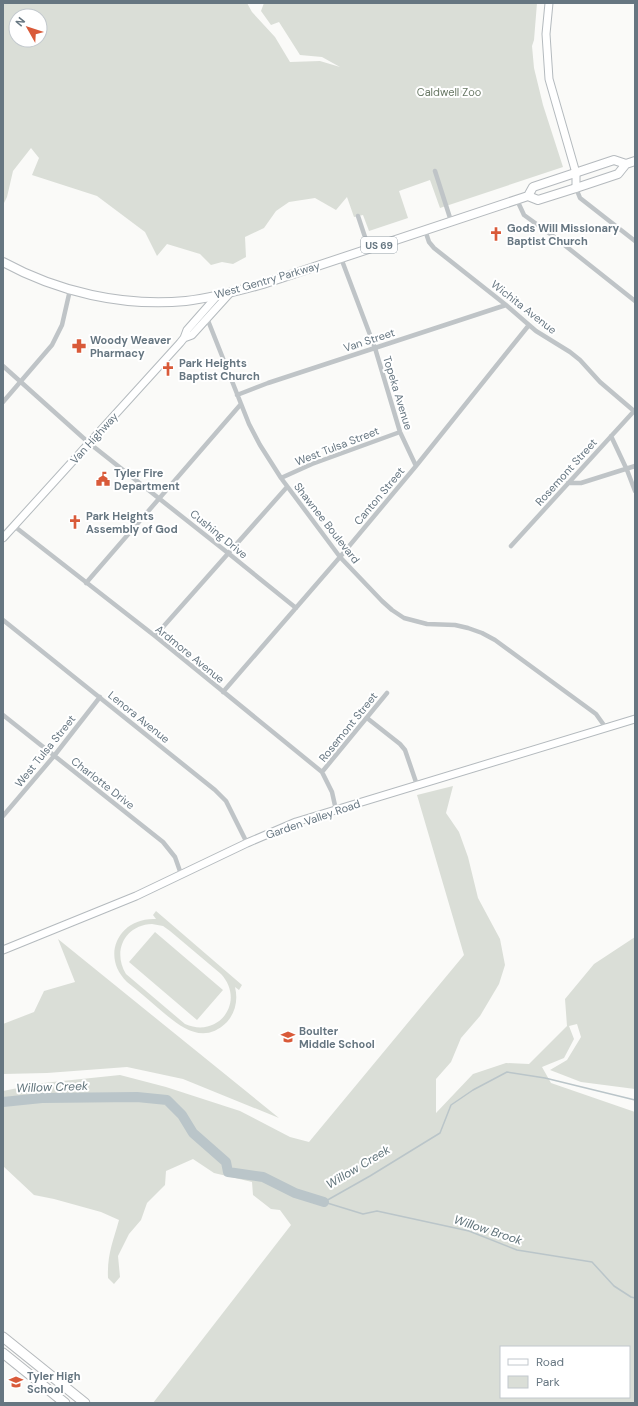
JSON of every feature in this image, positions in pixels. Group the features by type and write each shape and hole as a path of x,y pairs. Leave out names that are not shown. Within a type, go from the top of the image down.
{"highway":[{"path":"3,1337 7,1343 85,1403"},
{"path":"3,1353 65,1403"}],"main road":[{"name":"West Gentry Parkway","path":"528,196 533,187 614,160 626,164"},
{"name":"West Gentry Parkway","path":"3,262 43,281 70,290 114,299 142,302 182,301 217,296 369,249 528,196 538,200 576,188 618,174 626,164 635,161"}],"street":[{"path":"549,3 546,34 549,79 576,173 576,188 580,198 635,241"},
{"path":"435,171 451,221"},
{"path":"516,200 526,217 557,239 635,301"},
{"path":"358,216 369,249"},
{"name":"Wichita Avenue","path":"425,230 429,242 434,248 506,305 536,331 580,360 600,382 635,410"},
{"name":"Topeka Avenue","path":"341,258 375,348 400,432 416,466"},
{"path":"3,402 52,345 62,325 70,290"},
{"name":"Van Highway","path":"184,338 192,335 230,293"},
{"name":"Van Highway","path":"3,538 184,338 187,330 217,296"},
{"name":"Van Street","path":"238,395 268,383 506,305"},
{"name":"Shawnee Boulevard","path":"207,318 248,424 287,487 340,557 392,610 404,618 427,624 454,625 468,628 489,636 518,655 596,714 606,728"},
{"name":"Canton Street","path":"223,692 340,557 416,466 529,325"},
{"name":"Cushing Drive","path":"3,366 89,443 296,608"},
{"path":"86,583 241,404"},
{"name":"Rosemont Street","path":"511,546 635,410"},
{"name":"West Tulsa Street","path":"281,478 312,464 400,432"},
{"path":"611,436 635,491"},
{"path":"568,483 581,482 627,470 635,466"},
{"path":"155,636 287,487"},
{"name":"Ardmore Avenue","path":"14,526 155,636 322,772 332,792 336,810"},
{"name":"Lenora Avenue","path":"3,620 215,790 226,801 247,843"},
{"name":"Rosemont Street","path":"322,772 387,693"},
{"name":"West Tulsa Street","path":"3,816 54,756 100,697"},
{"name":"Charlotte Drive","path":"3,716 163,842 175,857 181,874"},
{"path":"367,718 400,744 405,750 417,785"},
{"name":"Garden Valley Road","path":"3,950 115,905 247,843 296,822 635,719"}],"green space":[{"name":"Caldwell Zoo","path":"3,3 247,3 252,12 275,37 290,62 320,61 340,67 322,57 300,55 279,22 271,25 261,11 264,3 537,3 534,40 532,46 534,68 543,105 563,167 440,208 430,180 399,191 408,218 369,231 363,215 354,217 347,197 336,210 315,198 289,202 276,211 264,228 245,237 246,257 233,264 222,262 211,265 200,254 167,244 157,256 145,232 97,196 32,175 39,158 31,148 13,171 7,197 3,205"},
{"path":"453,786 446,813 459,832 468,857 478,898 500,939 505,965 499,984 480,1016 461,1038 451,1062 436,1079 436,1113 473,1074 506,1063 529,1064 567,1026 565,999 594,964 635,937 635,1089 581,1082 550,1070 567,1060 581,1037 577,1024 569,1026 574,1039 564,1058 542,1067 551,1083 635,1112 635,1403 153,1403 291,1225 280,1210 271,1209 253,1195 252,1182 214,1173 193,1159 166,1171 165,1185 147,1203 141,1220 129,1234 118,1256 120,1277 114,1284 108,1278 108,1262 119,1220 101,1212 34,1195 3,1166 3,1091 43,1083 120,1075 166,1087 240,1111 290,1137 309,1142 464,955 417,795"},
{"path":"156,911 242,985 239,990 235,987 236,1001 230,1018 218,1029 208,1033 199,1033 182,1026 166,1015 127,982 119,972 115,961 115,950 123,931 132,924 143,920 156,919 153,915","holes":["152,924 163,926 221,974 228,985 231,995 230,1006 225,1015 218,1022 208,1026 197,1027 185,1024 126,974 120,957 121,948 128,934 143,925"]},
{"path":"155,932 223,990 197,1020 129,962"},
{"path":"58,939 279,1118 183,1079 127,1067 47,1073 3,1074 3,1024 34,1012 44,991 75,982"}],"waterway":[{"name":"Willow Creek","path":"324,1202 440,1133 451,1105 473,1090 507,1072 545,1078 635,1100"},
{"name":"Willow Creek","path":"3,1102 42,1098 137,1097 167,1100 182,1115 193,1133 226,1162 228,1172 263,1177 295,1193 324,1202"},
{"name":"Willow Brook","path":"324,1202 363,1214 377,1211 469,1231 517,1250 592,1262 614,1286 635,1298"}],"place":[{"name":"Gods Will Missionary Baptist Church","path":"496,234"},
{"name":"Woody Weaver Pharmacy","path":"79,346"},
{"name":"Park Heights Baptist Church","path":"168,369"},
{"name":"Tyler Fire Department","path":"103,479"},
{"name":"Park Heights Assembly of God","path":"75,522"},
{"name":"Boulter Middle School","path":"288,1037"},
{"name":"Tyler High School","path":"16,1382"}]}
